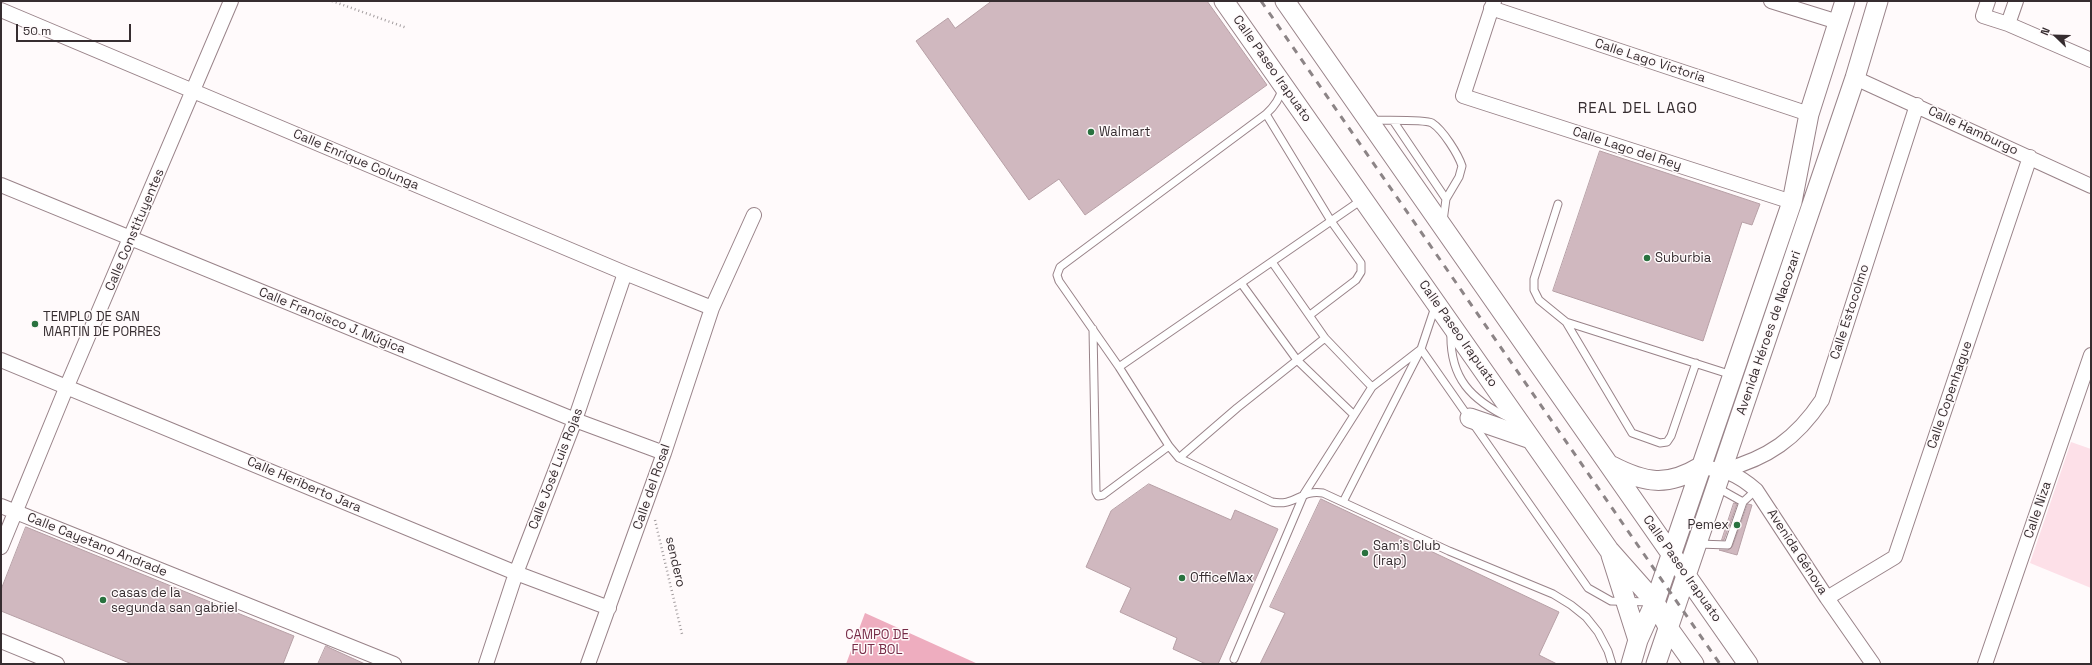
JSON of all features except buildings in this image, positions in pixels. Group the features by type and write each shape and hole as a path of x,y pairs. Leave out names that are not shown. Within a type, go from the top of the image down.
{"main road":[{"name":"Calle Paseo Irapuato","path":"1224,1 1609,550 1655,602 1669,629 1694,664"},
{"name":"Calle Paseo Irapuato","path":"1285,1 1748,664"},
{"name":"Avenida Héroes de Nacozari","path":"1631,664 1638,640 1655,602 1792,202 1809,114 1845,1"},
{"name":"Avenida Héroes de Nacozari","path":"1656,664 1718,488 1855,78 1878,1"},
{"path":"1470,418 1531,439"},
{"path":"1609,465 1631,476 1644,480 1656,481 1681,477 1700,467"},
{"path":"1609,550 1638,640"}],"street":[{"name":"Calle Constituyentes","path":"1,547 67,386 194,91 231,1"},
{"path":"1771,1 1838,22"},
{"path":"1988,1 1983,16 2008,24 2091,60"},
{"path":"2008,24 2016,1"},
{"name":"Calle Lago del Rey","path":"1492,5 1463,96 1792,202"},
{"name":"Calle Lago Victoria","path":"1492,5 1809,114"},
{"name":"Calle Enrique Colunga","path":"1,10 625,273 712,308"},
{"name":"Calle Hamburgo","path":"1855,78 1917,105 2091,186"},
{"name":"Calle Estocolmo","path":"1724,470 1760,458 1787,439 1808,420 1822,400 1917,105"},
{"name":"Calle Copenhague","path":"1827,598 1895,557 2030,157"},
{"name":"Calle Francisco J. Múgica","path":"1,185 575,420 664,453"},
{"name":"Calle del Rosal","path":"588,664 664,453 712,308 754,215"},
{"name":"Calle José Luis Rojas","path":"486,664 516,573 575,420 625,273"},
{"name":"Calle Niza","path":"1985,664 2091,355"},
{"name":"Calle Heriberto Jara","path":"1,360 516,573 609,608"},
{"name":"Avenida Génova","path":"1700,467 1724,470 1743,479 1756,490 1827,598 1873,664"},
{"name":"Calle Cayetano Andrade","path":"1,506 394,664"},
{"path":"1,641 57,664"}],"lane":[{"path":"1282,84 1280,95 1275,105 1266,114 1060,267 1057,275 1059,281 1119,367 1179,458 1272,502 1281,504 1291,502 1304,494 1313,491 1323,493 1449,551 1553,594 1571,605 1586,617 1598,632 1608,651 1612,664"},
{"path":"1266,114 1331,221 1361,263 1361,272 1356,280 1310,314"},
{"path":"1368,120 1394,122 1422,121 1432,123 1458,156 1462,166 1459,177 1446,199 1442,225"},
{"path":"1394,122 1446,199"},
{"path":"1119,367 1363,199"},
{"path":"1558,204 1534,279 1534,290 1540,300 1566,322 1632,433 1660,443 1667,442 1672,436 1696,363"},
{"path":"1272,262 1326,338 1372,387"},
{"path":"1240,283 1297,360 1354,414"},
{"path":"1343,502 1421,349 1436,304"},
{"path":"1566,322 1732,375"},
{"path":"1092,329 1096,492 1098,496 1103,495 1170,446"},
{"path":"1179,458 1297,360 1326,338"},
{"path":"1234,659 1304,494 1372,387 1421,349"},
{"path":"1421,349 1588,588 1611,601 1626,603 1655,602"},
{"path":"1718,488 1743,502"},
{"path":"1698,544 1728,546 1743,502 1756,490"}],"path":[{"path":"332,1 407,28"},
{"name":"sendero","path":"649,494 682,634"}],"shaded area":[{"path":"2071,442 2091,449 2091,588 2030,563"}],"green space":[{"name":"CAMPO DE FUT BOL","path":"865,613 978,664 846,664"}],"railway":[{"path":"1261,1 1720,664"}],"place":[{"name":"Walmart","path":"1091,132"},
{"name":"Suburbia","path":"1647,258"},
{"name":"TEMPLO DE SAN MARTIN DE PORRES","path":"35,324"},
{"name":"Pemex","path":"1737,525"},
{"name":"Sam's Club (Irap)","path":"1365,553"},
{"name":"OfficeMax","path":"1182,578"},
{"name":"casas de la segunda san gabriel","path":"103,600"}],"district":[{"name":"REAL DEL LAGO","path":"1638,109"}]}
